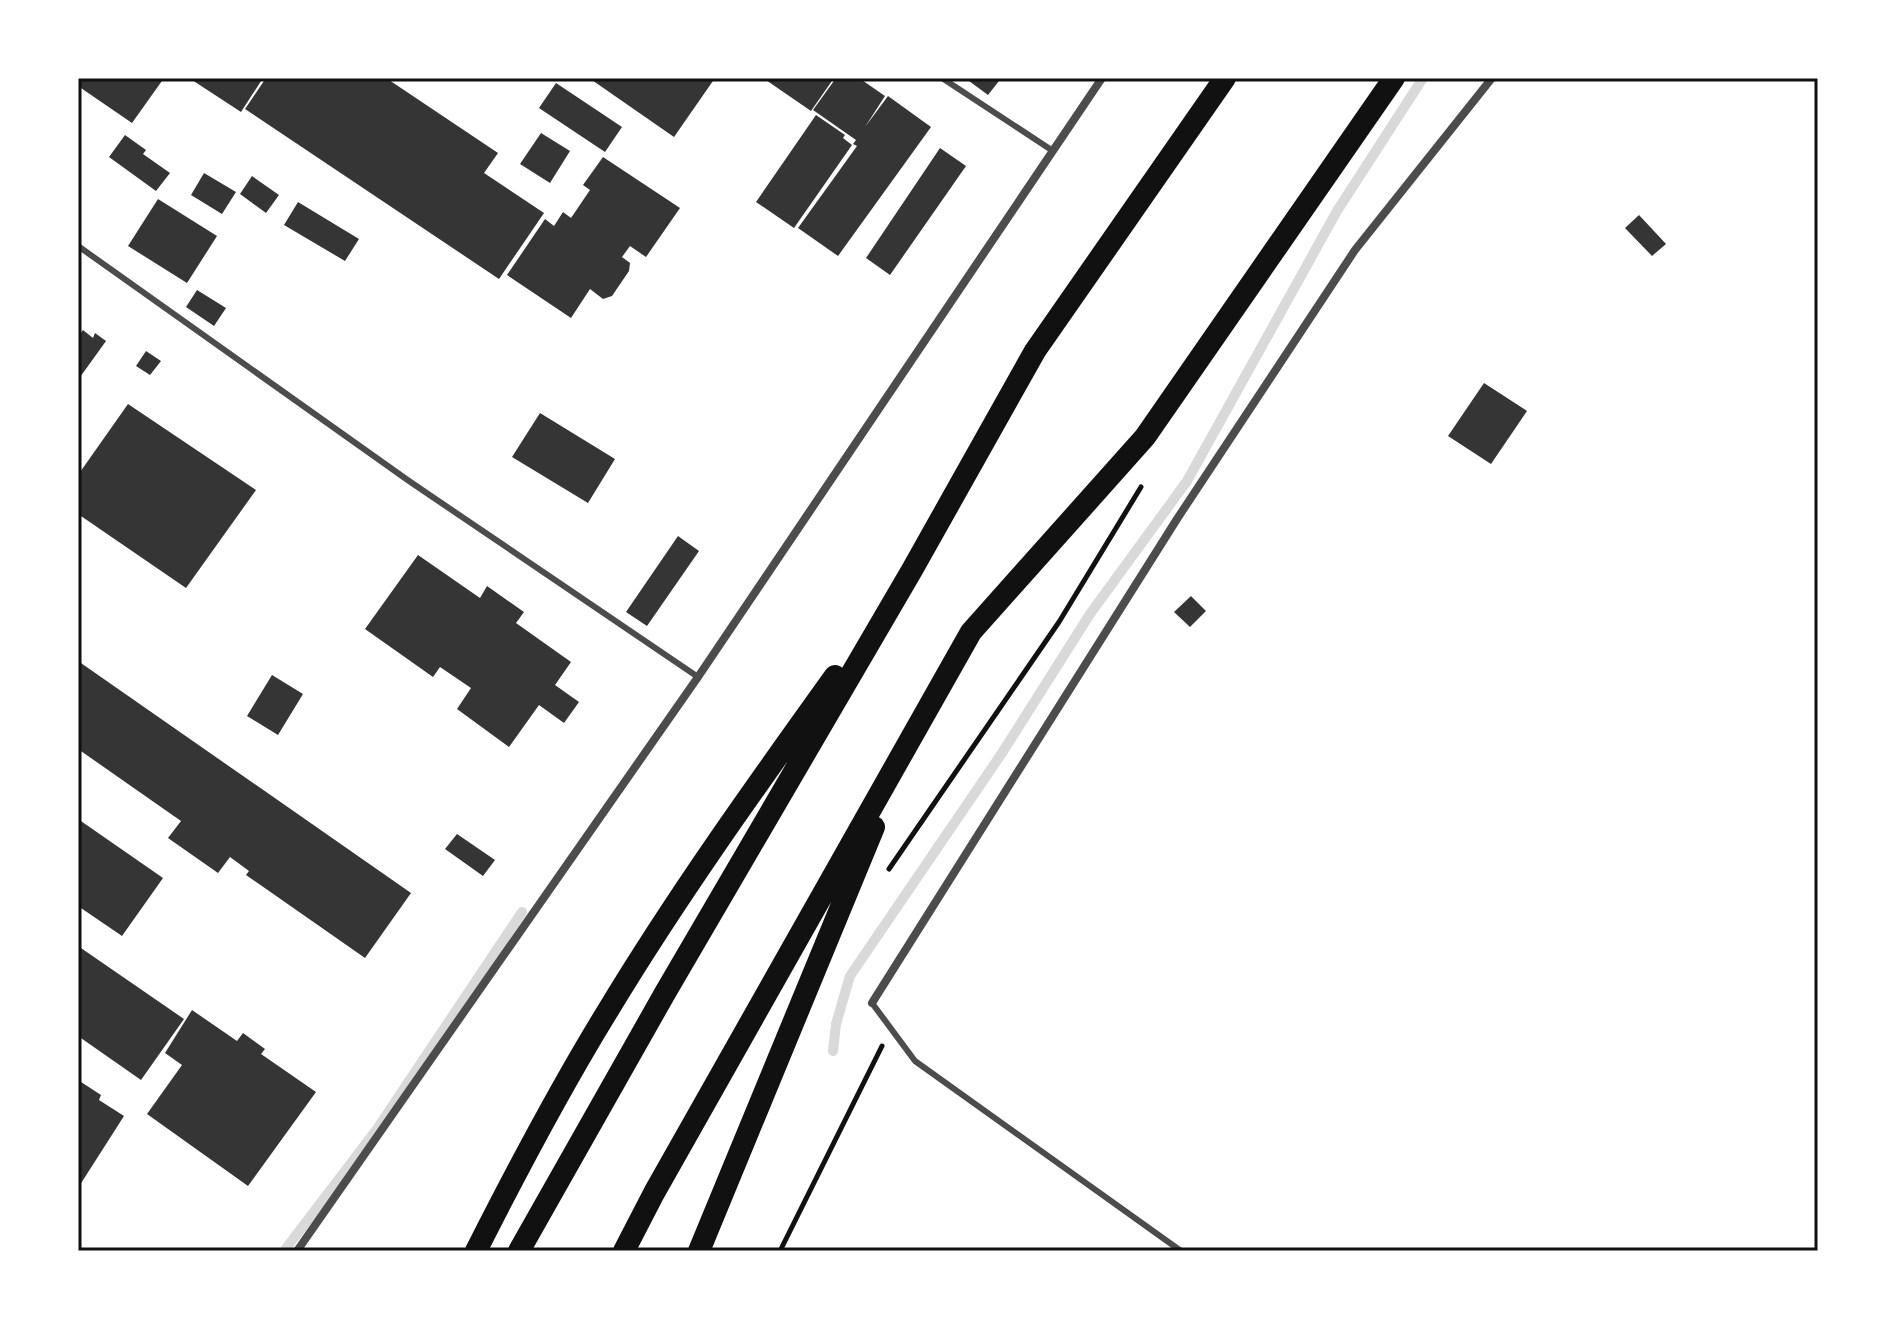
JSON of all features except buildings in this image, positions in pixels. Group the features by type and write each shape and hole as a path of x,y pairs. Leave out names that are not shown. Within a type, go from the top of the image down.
{"highway":[{"path":"519,1251 1035,351 1225,78"},
{"path":"624,1251 971,632 1145,437 1394,78"},
{"path":"476,1251 530,1145 607,1011 735,815 912,570"},
{"path":"699,1251 913,734"}],"street":[{"path":"297,1251 698,677 1102,78"},
{"path":"872,1003 1177,519 1347,263 1492,78"}],"lane":[{"path":"942,78 1053,151"},
{"path":"78,246 409,481 698,677"},
{"path":"872,1003 915,1061 1181,1251"}],"path":[{"path":"889,869 1059,622 1148,475"}],"waterway":[{"path":"833,1051 836,1024 850,976 1002,753 1090,614 1187,481 1337,211 1423,78"},
{"path":"284,1251 377,1129 522,912"}]}
